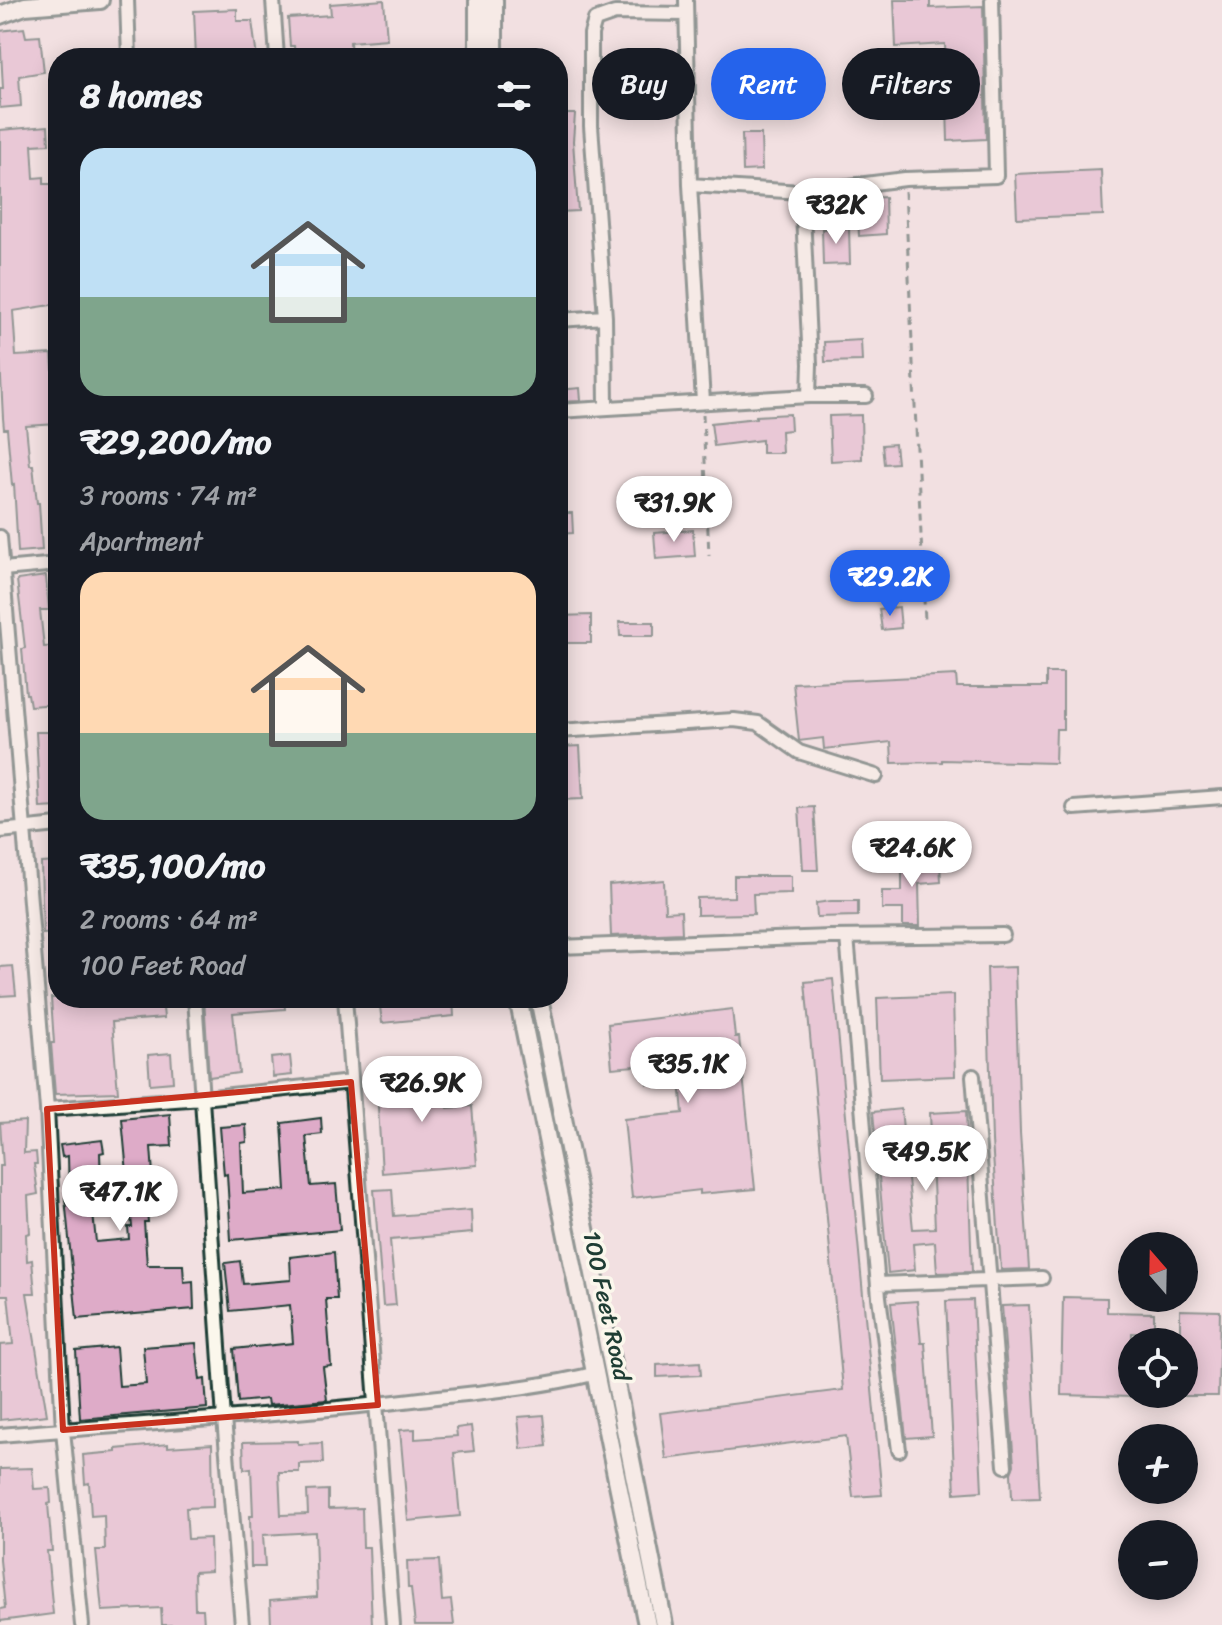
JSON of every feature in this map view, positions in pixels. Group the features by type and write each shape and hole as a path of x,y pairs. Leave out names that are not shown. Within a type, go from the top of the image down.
{"street":[{"path":"0,15 25,6 100,0"},
{"path":"127,0 129,48"},
{"path":"273,0 276,48"},
{"path":"478,0 478,48"},
{"path":"494,0 494,48"},
{"path":"690,185 802,192 905,179 996,176 992,0"},
{"path":"606,406 605,317 591,126 591,34 595,20 615,13 686,7 690,185 703,402"},
{"path":"802,192 809,396"},
{"path":"568,319 605,317"},
{"path":"568,410 809,396 866,396"},
{"path":"0,537 47,1109 63,1430 82,1625"},
{"path":"3,569 48,565"},
{"path":"568,730 734,720 758,723 799,752 876,776"},
{"path":"1074,808 1222,797"},
{"path":"0,831 48,826"},
{"path":"568,947 1003,935"},
{"path":"847,937 878,1284 899,1450"},
{"path":"196,1008 224,1419 242,1625"},
{"path":"346,1008 393,1625"},
{"name":"100 Feet Road","path":"520,1008 647,1625"},
{"name":"100 Feet Road","path":"541,1008 664,1625"},
{"path":"973,1076 1005,1466"},
{"path":"47,1109 203,1098 351,1082"},
{"path":"878,1284 1042,1278"},
{"path":"0,1435 378,1405 562,1382 597,1373"}],"path":[{"path":"905,179 925,621"},
{"path":"703,402 709,556"}],"highlighted area":[{"path":"351,1082 378,1405 63,1430 47,1109"}],"building":[{"path":"384,0 387,39 350,42 350,48 290,46 288,18 331,15 330,4"},
{"path":"894,0 930,0 930,8 983,6 986,139 948,141 947,120 980,120 980,48 945,48 945,44 896,47"},
{"path":"237,9 237,21 252,21 256,48 196,48 194,11"},
{"path":"24,28 26,37 40,36 44,72 19,76 21,106 0,108 0,89 3,89 0,31"},
{"path":"568,114 575,114 573,141 578,211 568,212"},
{"path":"48,126 48,144 32,145 34,178 44,177 44,184 48,184 48,306 13,311 16,356 48,354 48,425 26,426 30,465 33,465 39,503 42,550 18,552 14,484 7,429 4,429 0,359 0,130"},
{"path":"742,134 761,134 762,170 743,171"},
{"path":"1101,170 1103,215 1017,218 1015,174"},
{"path":"885,197 886,234 859,236 857,199"},
{"path":"849,228 850,264 823,265 822,229"},
{"path":"861,340 862,361 825,362 824,342"},
{"path":"580,388 581,401 568,402 568,389"},
{"path":"790,414 791,430 781,431 782,453 762,453 762,440 714,446 711,423"},
{"path":"861,415 862,459 831,461 829,416"},
{"path":"895,444 897,463 884,464 882,445"},
{"path":"568,513 572,513 573,533 568,533"},
{"path":"693,530 695,556 656,559 654,533"},
{"path":"46,576 48,610 40,610 44,647 48,647 48,705 30,706 26,694 22,649 25,648 17,580"},
{"path":"899,607 901,628 882,630 879,609"},
{"path":"591,615 591,643 568,643 568,616"},
{"path":"619,622 654,622 654,636 620,636"},
{"path":"1046,673 1063,673 1063,729 1056,729 1055,763 942,760 892,763 891,742 824,749 823,738 799,741 793,683 956,675 957,687 1046,687"},
{"path":"36,732 48,732 48,808 40,808"},
{"path":"580,746 583,799 568,800 568,747"},
{"path":"814,807 818,870 803,870 799,808"},
{"path":"902,859 919,859 919,863 940,862 941,882 919,884 920,926 903,926 903,909 882,909 882,891 902,891"},
{"path":"41,863 48,863 48,934 43,934"},
{"path":"734,876 791,876 791,893 753,894 754,914 697,915 697,898 734,897"},
{"path":"664,880 665,912 681,911 682,933 611,936 609,885"},
{"path":"858,901 858,916 817,917 816,903"},
{"path":"13,966 16,995 0,996 0,967"},
{"path":"1015,967 1020,1133 1029,1269 1001,1270 992,1141 987,968"},
{"path":"833,979 882,1495 853,1497 846,1436 666,1459 660,1413 843,1390 805,982"},
{"path":"953,995 955,1076 880,1079 877,998"},
{"path":"52,1008 163,1008 164,1018 112,1022 118,1092 55,1094 51,1043 54,1043"},
{"path":"205,1008 285,1008 233,1013 239,1073 209,1077"},
{"path":"380,1008 454,1008 454,1016 382,1023"},
{"path":"732,1009 735,1037 739,1037 755,1189 700,1194 700,1190 632,1198 624,1119 683,1113 680,1081 647,1084 646,1065 612,1068 608,1024"},
{"path":"171,1053 173,1082 150,1084 148,1055"},
{"path":"290,1056 292,1075 273,1077 271,1058"},
{"path":"447,1070 448,1108 472,1106 477,1165 382,1173 376,1074"},
{"path":"901,1109 913,1229 935,1228 930,1113 966,1111 972,1272 937,1273 935,1242 913,1244 915,1270 888,1273 873,1112"},
{"path":"170,1114 172,1146 151,1147 153,1174 144,1175 148,1222 144,1222 147,1265 183,1265 184,1282 193,1281 194,1309 77,1319 65,1198 69,1197 68,1156 62,1157 60,1145 102,1140 101,1183 90,1184 96,1242 129,1239 128,1227 132,1227 122,1119"},
{"path":"321,1118 322,1134 306,1136 311,1186 336,1184 340,1230 231,1240 227,1174 224,1175 220,1127 246,1125 247,1142 241,1143 243,1193 286,1190 282,1123"},
{"path":"25,1121 24,1153 36,1152 37,1164 34,1164 38,1194 28,1196 30,1233 26,1234 27,1261 32,1260 35,1293 27,1293 47,1415 0,1420 0,1345 13,1344 8,1295 0,1295 0,1166 3,1166 0,1123"},
{"path":"392,1189 394,1216 471,1210 472,1233 390,1240 396,1305 383,1306 374,1190"},
{"path":"334,1252 337,1299 326,1299 331,1366 323,1367 327,1400 268,1405 267,1399 238,1402 234,1349 293,1343 290,1305 230,1311 225,1263 240,1261 243,1284 291,1280 290,1257"},
{"path":"1063,1297 1107,1298 1107,1312 1154,1313 1154,1328 1118,1328 1118,1397 1061,1395"},
{"path":"973,1300 982,1491 955,1493 946,1301"},
{"path":"917,1301 921,1343 925,1343 932,1436 906,1438 891,1303"},
{"path":"1029,1305 1040,1498 1012,1499 1011,1473 1014,1465 1002,1306"},
{"path":"1220,1311 1218,1396 1198,1396 1198,1328 1180,1328 1180,1312"},
{"path":"196,1343 200,1380 205,1379 207,1408 80,1419 76,1351 116,1347 119,1386 146,1384 143,1347"},
{"path":"700,1362 701,1375 657,1377 657,1365"},
{"path":"544,1415 547,1446 521,1449 518,1417"},
{"path":"471,1426 474,1451 454,1453 460,1516 408,1521 400,1430 415,1429 415,1439 457,1436 456,1428"},
{"path":"298,1441 298,1444 322,1443 323,1463 299,1464 299,1472 279,1472 281,1515 308,1514 307,1491 328,1490 328,1509 362,1508 363,1547 369,1547 372,1625 271,1625 270,1601 317,1597 315,1532 263,1535 265,1567 251,1567 251,1468 244,1469 243,1442"},
{"path":"168,1444 168,1447 212,1444 213,1507 186,1508 188,1539 210,1538 211,1571 194,1572 195,1609 203,1609 204,1625 162,1625 161,1608 102,1611 96,1550 105,1550 104,1515 91,1516 83,1455"},
{"path":"32,1468 34,1489 50,1488 51,1503 48,1504 52,1551 47,1551 53,1614 0,1621 0,1609 5,1608 0,1560 0,1469"},
{"path":"439,1560 442,1601 451,1600 454,1625 415,1625 407,1561"}]}
